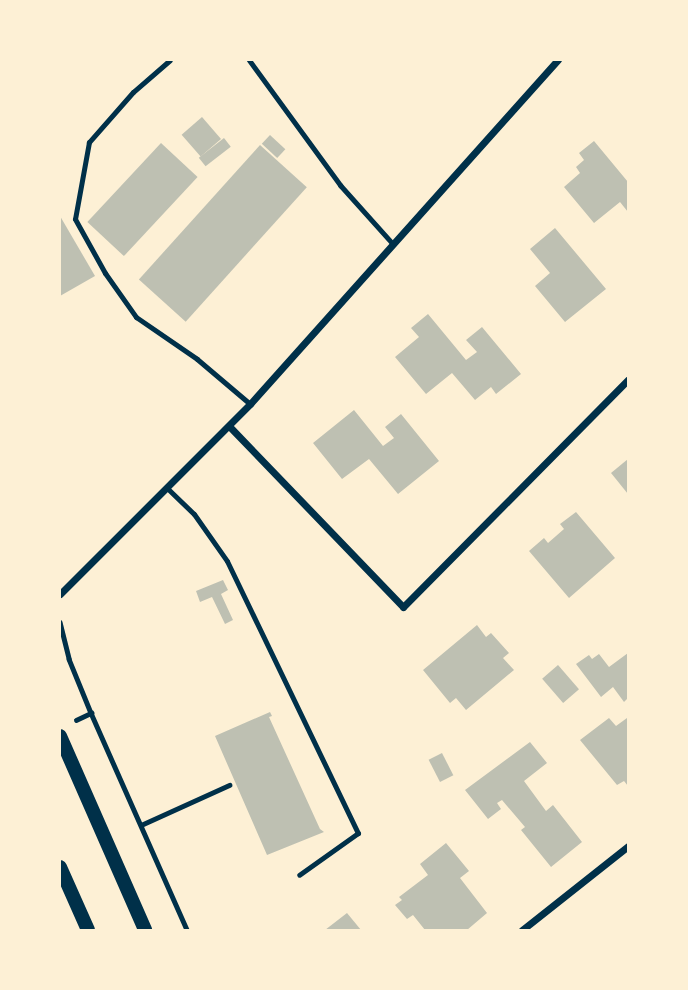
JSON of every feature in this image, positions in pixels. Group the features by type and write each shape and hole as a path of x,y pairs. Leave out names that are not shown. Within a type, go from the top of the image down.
{"main road":[{"path":"60,736 145,930"},
{"path":"61,875 88,930"}],"street":[{"path":"60,594 250,404 558,60"},
{"path":"229,426 403,607 628,380"},
{"path":"522,930 628,846"}],"lane":[{"path":"170,60 133,92 89,142 75,219 105,273 136,317 197,359 250,404"},
{"path":"249,60 341,186 394,245"},
{"path":"167,488 194,514 227,561 358,833 299,875"}],"path":[{"path":"60,622 69,659 91,713 187,930"},
{"path":"72,723 91,713"},
{"path":"141,825 229,785"}],"building":[{"path":"202,117 221,139 201,157 182,135"},
{"path":"270,135 285,149 277,158 262,144"},
{"path":"224,138 231,147 206,166 199,158"},
{"path":"594,141 628,182 628,212 620,202 594,223 564,187 580,173 576,167 584,160 579,153"},
{"path":"161,143 198,177 124,256 87,222"},
{"path":"260,145 307,187 186,322 139,280"},
{"path":"60,216 95,276 60,296"},
{"path":"555,228 606,289 565,322 535,286 550,273 530,249"},
{"path":"428,314 466,360 477,352 466,340 482,327 521,374 496,394 491,387 475,400 452,373 426,394 395,357 419,337 411,328"},
{"path":"354,410 383,446 394,438 385,427 401,414 439,461 398,494 369,459 342,479 313,443"},
{"path":"628,459 628,494 611,473"},
{"path":"576,512 615,558 569,598 529,551 544,538 548,543 564,529 560,524"},
{"path":"223,580 228,590 221,594 233,620 225,624 212,597 200,602 196,591"},
{"path":"477,625 486,637 491,633 509,653 503,658 514,670 466,710 456,698 450,703 423,670"},
{"path":"628,653 628,698 624,702 613,687 601,697 576,664 589,655 592,659 599,654 609,667"},
{"path":"558,665 579,689 563,703 542,679"},
{"path":"270,712 272,716 269,717 320,829 324,832 267,855 215,736"},
{"path":"609,718 616,726 627,718 628,721 628,786 624,781 617,785 580,740"},
{"path":"530,742 547,763 524,781 546,811 553,805 582,842 551,867 521,830 525,827 502,800 497,803 501,809 488,819 465,790"},
{"path":"442,753 453,775 440,782 429,760"},
{"path":"446,843 469,871 460,878 487,913 467,930 425,930 413,915 407,919 395,905 402,900 399,897 428,875 420,864"},
{"path":"347,913 361,930 325,930"}]}
